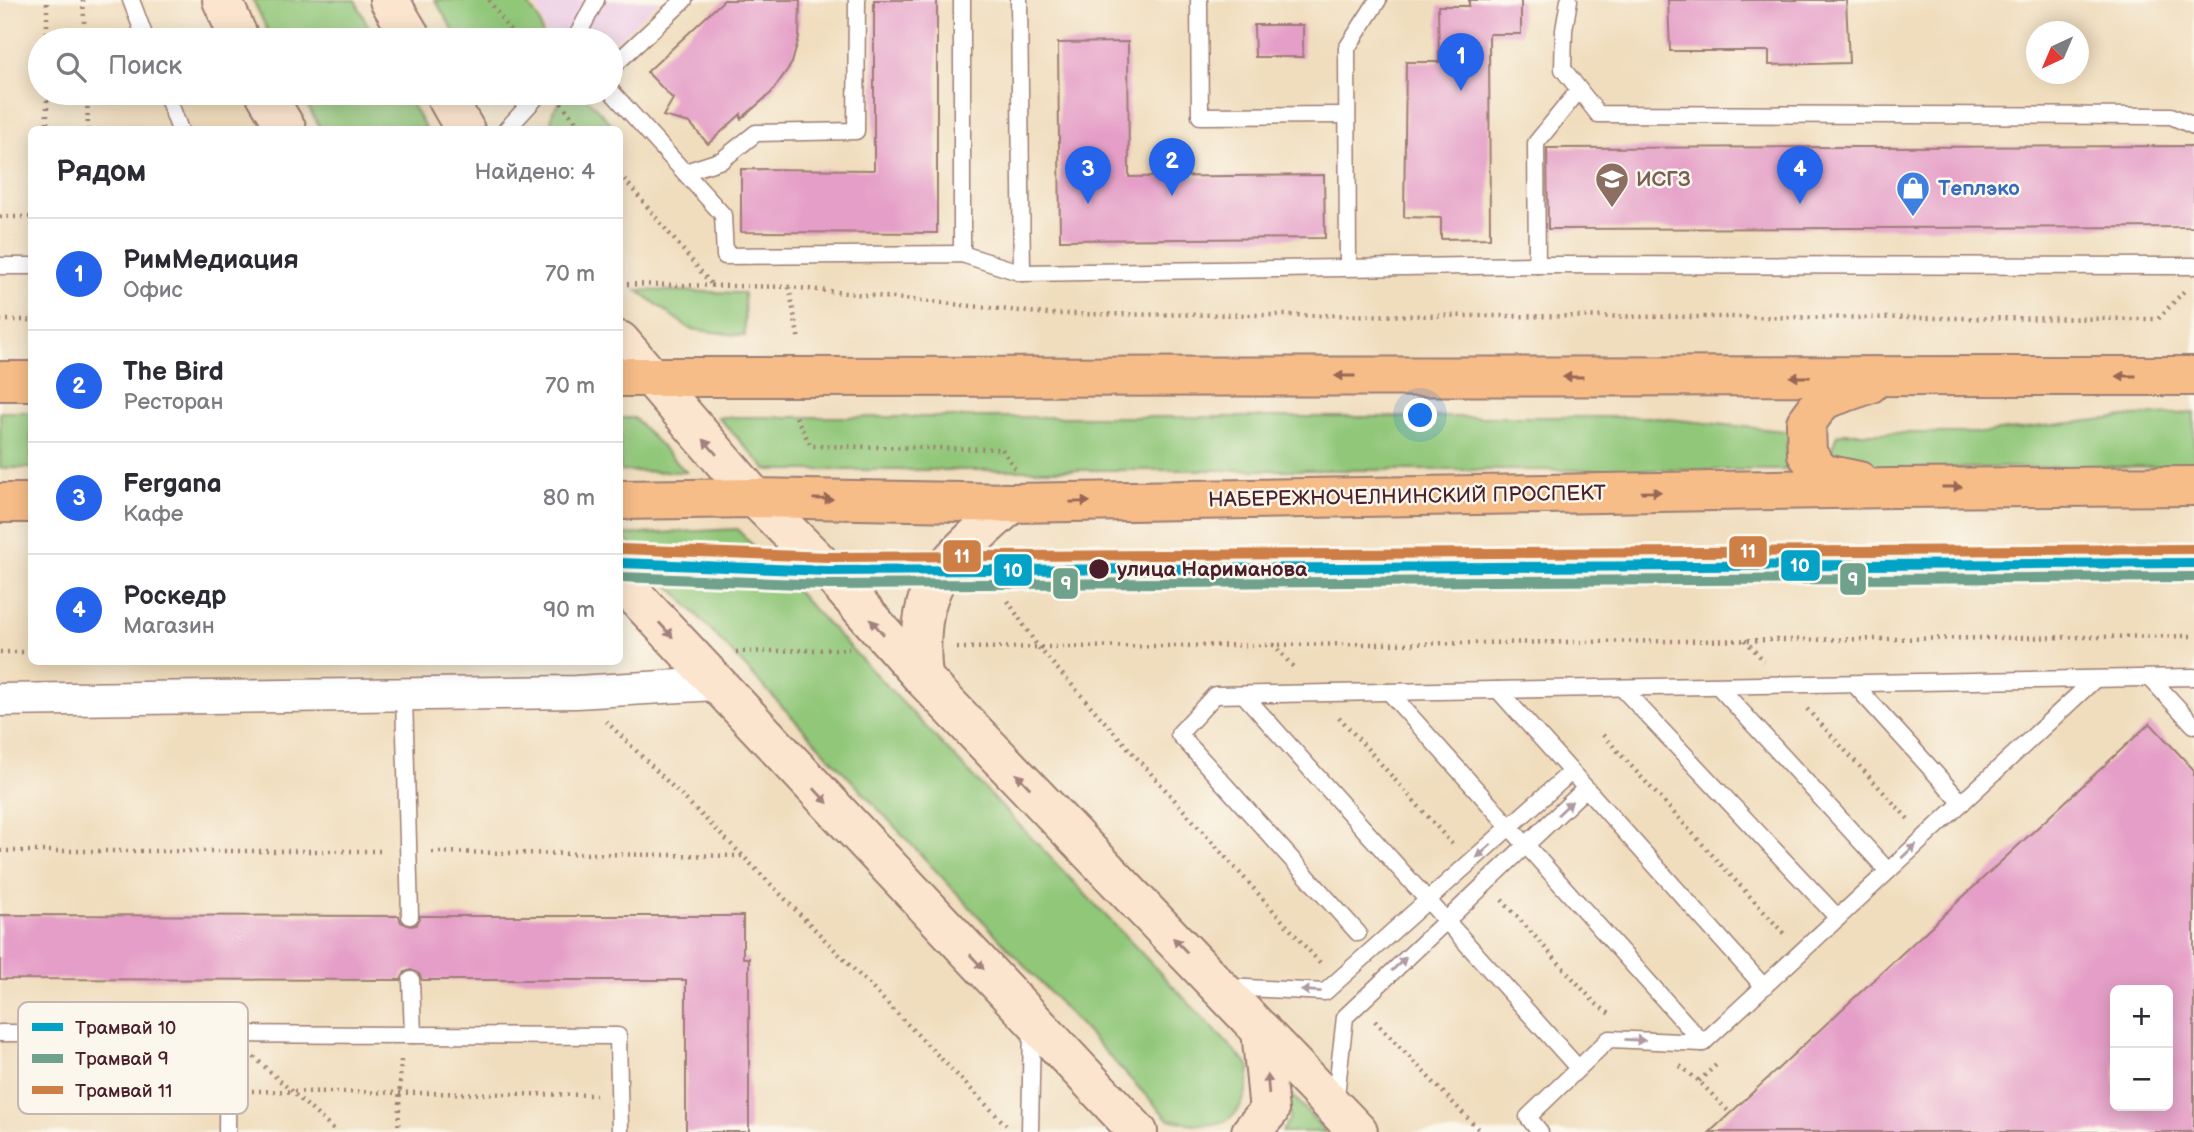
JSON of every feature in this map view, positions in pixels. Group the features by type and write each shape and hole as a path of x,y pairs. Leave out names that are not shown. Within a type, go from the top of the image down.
{"main road":[{"path":"222,0 235,28"},
{"path":"390,0 406,28"},
{"path":"272,105 285,126"},
{"path":"451,105 463,126"},
{"path":"623,349 634,377 828,570 923,678 1346,1119"},
{"path":"634,377 2194,376"},
{"path":"1890,377 1823,400 1806,423 1807,454 1821,472 1893,488"},
{"path":"0,381 28,381"},
{"path":"923,678 920,647 932,586 1014,486"},
{"name":"НАБЕРЕЖНОЧЕЛНИНСКИЙ ПРОСПЕКТ","path":"623,500 755,498 1014,486 2194,486"},
{"path":"0,503 28,503"},
{"path":"623,583 725,668 1032,1020 1138,1132"},
{"path":"1251,1132 1269,1111 1261,1030"}],"street":[{"path":"0,700 576,692 725,668"}],"lane":[{"path":"131,0 142,28"},
{"path":"581,28 596,0"},
{"path":"623,57 684,0"},
{"path":"685,172 722,160 756,133 856,131 857,0"},
{"path":"961,254 962,0"},
{"path":"1018,0 1022,273"},
{"path":"1199,0 1200,116 1347,115"},
{"path":"1569,0 1564,30 1563,69 1598,114 2171,116 2194,126"},
{"path":"1348,267 1347,48 1373,2"},
{"path":"1537,265 1536,143 1579,90"},
{"path":"623,104 723,215 725,256 961,254 1022,273 1537,265 2193,274"},
{"path":"171,105 178,126"},
{"path":"510,126 529,105"},
{"path":"0,266 28,266"},
{"path":"1358,933 1179,734 1214,695 2093,681 2194,677"},
{"path":"2151,679 2194,725"},
{"path":"1541,1132 1528,1117 1609,1039 1703,1043 2093,681"},
{"path":"1855,685 1962,803"},
{"path":"1719,687 1888,871"},
{"path":"1622,688 1838,918"},
{"path":"1498,690 1764,987"},
{"path":"1389,692 1703,1043"},
{"path":"1244,695 1578,1068"},
{"path":"404,696 410,916"},
{"path":"1220,986 1325,992 1571,772"},
{"path":"1346,1119 1345,1017 1586,788"},
{"path":"408,1035 411,980"},
{"path":"1030,1132 1032,1020"},
{"path":"0,1033 18,1033"},
{"path":"248,1034 618,1036 620,1132"},
{"path":"227,1114 227,1132"}],"path":[{"path":"47,0 47,28"},
{"path":"83,0 84,28"},
{"path":"489,0 508,28"},
{"path":"47,105 47,126"},
{"path":"87,105 88,126"},
{"path":"563,105 580,126"},
{"path":"623,178 712,286"},
{"path":"0,217 28,217"},
{"path":"623,284 789,287 1048,314 2158,319 2193,274"},
{"path":"789,287 799,342"},
{"path":"0,320 28,320"},
{"path":"796,417 811,446 1002,449 1014,486"},
{"path":"1008,601 1038,647 1338,983"},
{"path":"949,648 2194,636"},
{"path":"1745,640 1925,837"},
{"path":"725,668 851,649"},
{"path":"0,652 28,652"},
{"path":"576,692 743,856 1013,1132"},
{"path":"1603,735 1801,953"},
{"path":"0,851 408,851 743,856"},
{"path":"1358,1003 1481,1132"},
{"path":"398,1132 399,1094 408,1035"},
{"path":"248,1052 336,1132"},
{"path":"248,1091 618,1095"}],"shaded area":[{"path":"530,0 660,0 623,35 623,28 544,28 538,9"}],"green space":[{"path":"253,0 355,0 369,28 266,28"},
{"path":"435,0 525,0 539,20 541,28 452,28"},
{"path":"307,105 412,105 424,126 319,126"},
{"path":"558,105 593,105 613,126 550,126 553,111"},
{"path":"637,290 744,293 745,336 690,329"},
{"path":"0,412 28,412 28,468 0,468"},
{"path":"2194,413 2194,466 1849,469 1836,463 1830,453 1837,435 1845,433 1981,433 2134,416"},
{"path":"718,417 1649,417 1794,432 1788,442 1787,451 1793,470 767,470"},
{"path":"623,418 634,418 686,472 623,471"},
{"path":"737,529 1250,1067 1248,1086 1237,1112 1217,1123 1187,1123 1168,1119 623,535"},
{"path":"1285,1087 1326,1132 1282,1132 1290,1118"}],"building":[{"path":"724,0 800,0 799,37 792,63 771,93 741,119 741,114 708,144 690,123 663,116 673,99 647,72"},
{"path":"874,0 937,0 937,233 741,232 741,169 874,170"},
{"path":"1469,0 1521,0 1521,34 1489,34 1490,238 1441,239 1441,218 1404,217 1406,62 1439,62 1438,6 1469,6"},
{"path":"1668,0 1846,0 1849,63 1769,65 1769,51 1670,51"},
{"path":"1254,25 1303,25 1303,57 1255,57"},
{"path":"1128,42 1129,177 1324,175 1325,238 1060,240 1058,43"},
{"path":"2194,146 2194,227 1548,229 1547,148"},
{"path":"2150,723 2194,770 2194,1132 1710,1132"},
{"path":"0,915 399,916 401,922 410,926 416,925 420,916 743,916 743,958 749,958 749,1132 686,1132 686,980 422,980 419,974 411,970 405,972 401,980 0,979"}],"tram line":[{"name":"11","path":"623,549 828,557 2194,549"},
{"name":"10","path":"623,563 828,571 2194,563"},
{"name":"9","path":"623,577 828,585 2194,577"}],"place":[{"name":"РимМедиация","path":"1461,91"},
{"name":"The Bird","path":"1172,196"},
{"name":"Fergana","path":"1088,204"},
{"name":"Роскедр","path":"1800,204"},
{"name":"ИСГЗ","path":"1612,209"},
{"name":"Теплэко","path":"1913,218"},
{"name":"улица Нариманова","path":"1099,569"}]}
